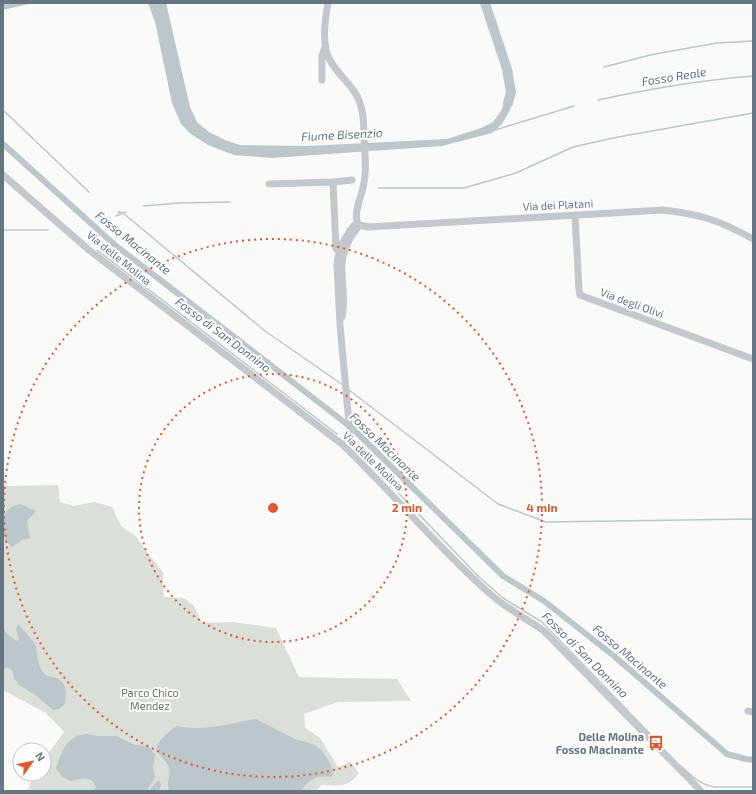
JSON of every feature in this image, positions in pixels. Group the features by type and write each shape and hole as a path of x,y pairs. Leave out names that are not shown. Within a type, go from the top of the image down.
{"street":[{"path":"328,3 324,33 325,47 330,59 354,89 362,111 364,128 365,178 357,212 358,224 342,251 344,307 340,325 349,429 348,439 343,445"},
{"path":"322,80 322,56 325,47"},
{"name":"Via delle Molina","path":"3,175 90,250 343,445 472,578 503,604 544,631 701,791"},
{"path":"270,184 352,180"},
{"path":"333,182 336,249 342,251"},
{"name":"Via dei Platani","path":"358,224 368,227 659,210 686,212 710,219 753,239"},
{"name":"Via degli Olivi","path":"575,215 580,295 753,359"}],"green space":[{"name":"Parco Chico Mendez","path":"58,485 60,502 74,506 95,502 112,507 121,526 136,536 163,572 164,597 184,598 194,606 202,623 233,622 276,628 299,677 397,679 411,701 338,702 304,714 305,728 320,738 338,767 350,762 359,773 351,782 342,785 321,785 316,791 21,791 29,789 31,782 52,782 52,748 64,732 46,713 3,690 3,486"}],"shaded area":[{"path":"3,3 33,3 3,10"},
{"path":"148,3 166,3 190,107 197,122 209,132 240,145 306,146 447,139 481,128 493,122 501,111 507,90 514,92 510,110 502,124 492,133 442,146 272,158 234,155 208,145 191,134 181,124 172,103 155,22"},
{"path":"20,504 36,511 27,521 31,538 22,540 12,547 5,540 4,517 9,509"},
{"path":"19,625 35,645 39,665 44,674 59,679 65,687 65,704 59,709 53,710 38,697 19,685 14,678 12,670 7,667 3,670 3,626 6,633 17,641 19,639 16,629"},
{"path":"256,719 295,739 315,745 323,752 330,763 333,774 331,777 318,777 307,783 301,791 169,791 168,766 156,750 161,740 170,731 177,726 197,728"},
{"path":"87,734 98,736 116,736 135,745 148,746 155,754 153,767 155,777 148,789 150,790 156,782 159,781 161,784 159,791 93,791 96,788 95,784 90,779 82,778 71,781 62,777 56,768 63,750 69,741 80,735"}],"waterway":[{"name":"Fiume Bisenzio","path":"485,3 507,69 511,92 508,103"},
{"path":"604,67 650,55 717,43 753,41"},
{"name":"Fosso Reale","path":"598,100 675,85 753,76"},
{"path":"495,130 574,106"},
{"path":"3,110 89,192"},
{"path":"378,188 464,188 516,173 573,147 618,137 753,113"},
{"name":"Fosso Macinante","path":"3,144 115,245 352,428 503,576 544,601 614,656 727,754 753,760"},
{"path":"144,206 179,203 230,202"},
{"path":"118,212 123,213 265,331 343,385"},
{"path":"116,216 126,212"},
{"path":"3,230 48,230"},
{"name":"Fosso di San Donnino","path":"97,250 337,434"},
{"path":"349,390 498,504 546,522 753,519"},
{"name":"Fosso di San Donnino","path":"358,451 479,577 503,598 542,622 658,742"},
{"name":"Fosso di San Donnino","path":"681,766 696,779 709,786 753,787"}],"place":[{"name":"Delle Molina Fosso Macinante","path":"656,743"}]}
